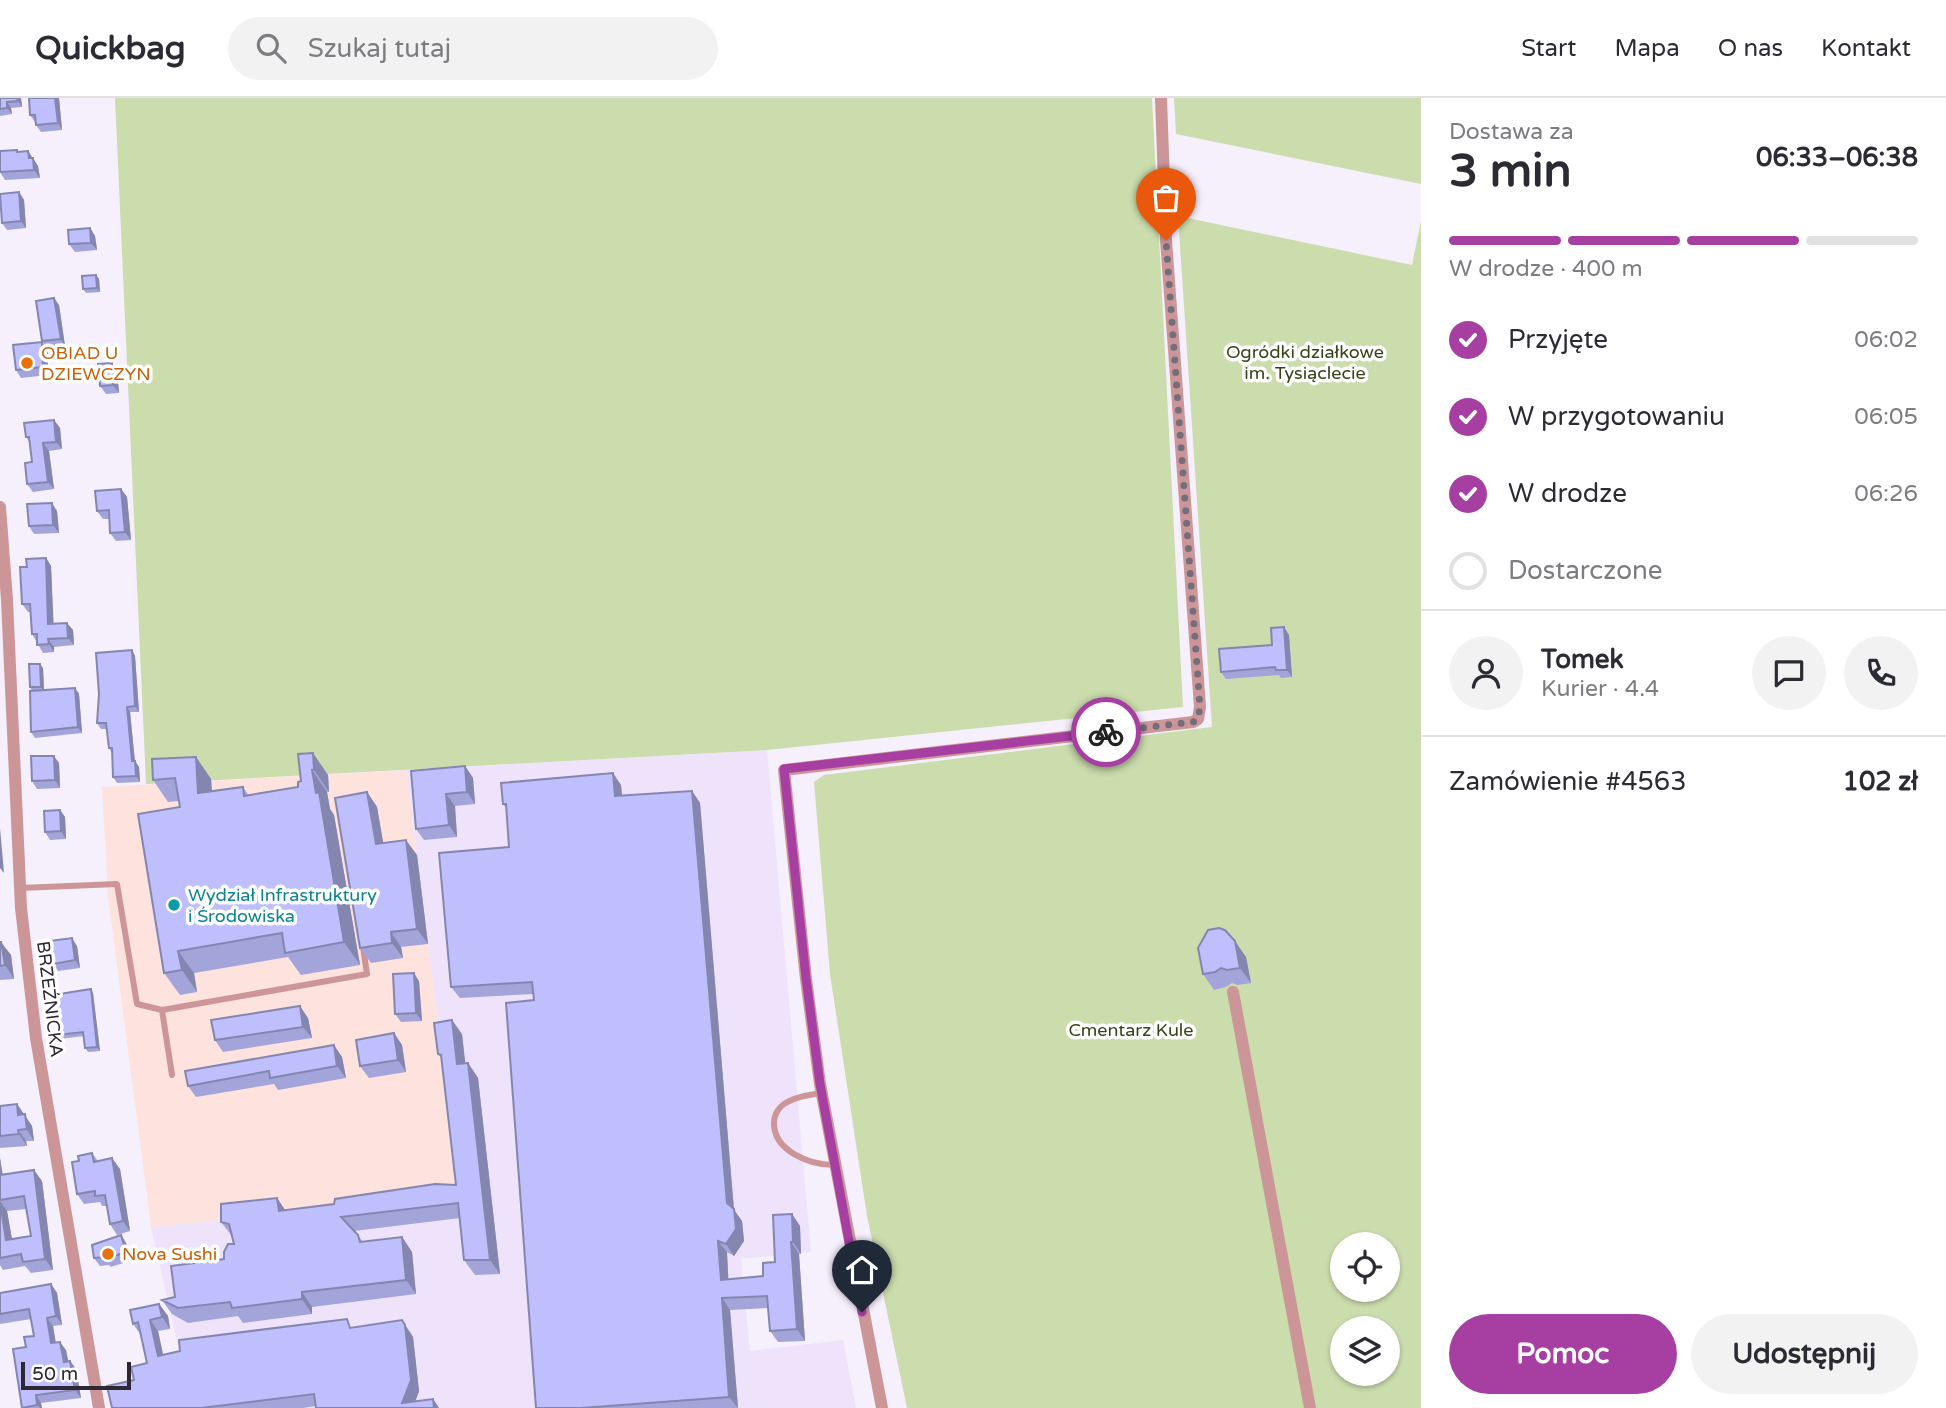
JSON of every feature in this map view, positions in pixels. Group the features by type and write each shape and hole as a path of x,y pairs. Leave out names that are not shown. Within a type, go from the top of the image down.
{"street":[{"path":"882,1408 821,1093 784,769 1193,722 1198,719 1200,707 1166,240 1161,98"},
{"name":"BRZEŹNICKA","path":"0,507 4,651 20,888 36,1038 99,1408"},
{"path":"1233,992 1310,1408"}],"lane":[{"path":"20,888 117,884 137,1004 162,1010 368,974 361,934"},
{"path":"162,1010 172,1075"},
{"path":"821,1093 798,1097 781,1105 774,1119 775,1134 782,1146 794,1153 821,1165 834,1165"}],"shaded area":[{"path":"767,750 811,1252 741,1259 750,1351 843,1340 856,1408 192,1408 151,1227 460,1196 406,770"},
{"path":"406,770 460,1196 151,1227 108,897 102,787"}],"green space":[{"path":"115,98 1152,98 1183,707 767,750 146,784"},
{"path":"1174,98 1421,98 1421,184 1176,134"},
{"name":"Cmentarz Kule","path":"1178,216 1412,265 1421,221 1421,1408 907,1408 867,1216 830,974 814,782 824,775 1212,727"}],"building":[{"path":"0,98 17,98 18,101 7,102 7,108 0,109"},
{"path":"29,98 55,98 58,123 36,125 35,115 30,115"},
{"path":"0,151 28,151 29,158 33,158 34,170 0,172"},
{"path":"19,192 21,221 2,223 0,194"},
{"path":"90,228 91,243 69,244 68,230"},
{"path":"96,275 97,288 83,289 82,276"},
{"path":"54,298 61,339 42,341 36,301"},
{"path":"42,342 43,367 16,370 13,345"},
{"path":"112,363 113,385 100,386 98,364"},
{"path":"54,420 56,442 43,443 48,482 27,484 25,463 32,462 24,423"},
{"path":"121,489 125,532 110,533 109,510 97,511 95,491"},
{"path":"52,503 53,525 29,526 27,504"},
{"path":"46,558 48,624 67,623 68,638 48,639 49,644 37,645 37,634 32,634 30,604 22,604 20,567 27,567 26,559"},
{"path":"1284,627 1287,670 1276,670 1275,667 1221,672 1219,649 1272,645 1271,628"},
{"path":"132,650 135,706 127,707 136,776 113,777 112,748 109,748 106,723 97,723 99,694 96,653"},
{"path":"29,664 40,664 41,687 30,687"},
{"path":"75,688 78,727 31,732 30,691"},
{"path":"313,753 312,770 316,793 319,792 344,942 285,953 282,933 178,951 182,970 164,973 138,814 180,807 175,778 153,780 152,759 196,757 198,793 243,787 244,796 298,787 298,782 301,781 298,754"},
{"path":"31,756 54,756 55,780 32,781"},
{"path":"465,766 467,792 446,794 449,825 416,829 411,771"},
{"path":"613,773 615,796 692,791 727,1203 734,1209 736,1229 726,1244 718,1241 721,1280 763,1276 763,1263 775,1262 773,1215 792,1214 791,1242 797,1329 770,1331 767,1296 722,1298 729,1397 581,1408 536,1408 506,1003 534,1000 532,982 451,987 439,853 509,847 506,804 503,804 501,783"},
{"path":"367,792 376,844 406,840 417,929 391,932 392,943 360,948 335,798"},
{"path":"60,810 61,831 45,832 44,811"},
{"path":"1208,930 1225,930 1235,941 1240,968 1221,968 1203,974 1198,948"},
{"path":"72,938 75,960 53,964 49,941"},
{"path":"0,942 5,965 0,966"},
{"path":"414,973 416,1013 395,1014 393,974"},
{"path":"91,989 97,1047 85,1048 83,1032 57,1035 53,995"},
{"path":"300,1006 303,1027 215,1040 211,1020"},
{"path":"452,1020 457,1064 468,1063 490,1260 464,1260 458,1203 341,1217 358,1235 360,1242 402,1237 406,1280 302,1292 302,1299 232,1308 230,1302 178,1308 162,1300 175,1297 171,1266 224,1259 228,1244 234,1244 229,1224 221,1222 221,1204 277,1198 279,1211 334,1204 335,1199 435,1184 456,1185 441,1055 438,1054 434,1023"},
{"path":"394,1033 398,1060 360,1066 356,1040"},
{"path":"334,1045 337,1066 270,1078 269,1071 188,1086 185,1071"},
{"path":"17,1104 18,1115 25,1114 27,1129 18,1130 19,1134 0,1136 0,1106"},
{"path":"92,1153 94,1162 112,1158 123,1221 110,1224 105,1195 95,1196 95,1191 77,1194 72,1162 79,1161 78,1156"},
{"path":"34,1170 45,1259 23,1262 21,1254 0,1258 0,1202 6,1240 31,1236 24,1196 0,1200 0,1175"},
{"path":"121,1235 126,1252 105,1259 94,1258 92,1245"},
{"path":"51,1284 56,1316 47,1318 51,1343 60,1342 64,1362 70,1361 75,1390 36,1395 37,1405 22,1408 13,1349 26,1347 24,1337 34,1336 29,1309 0,1314 0,1293"},
{"path":"159,1304 162,1317 150,1320 158,1356 180,1351 179,1340 347,1319 350,1328 402,1320 405,1325 411,1380 402,1403 433,1399 434,1408 316,1408 314,1394 201,1408 112,1408 107,1386 134,1380 131,1367 147,1363 138,1322 133,1324 130,1310"}],"way so far":[{"path":"1106,732 1193,722 1198,719 1200,707 1166,240"}],"place":[{"name":"OBIAD U DZIEWCZYN","path":"27,363"},
{"name":"Wydział Infrastruktury i Środowiska","path":"174,905"},
{"name":"Nova Sushi","path":"108,1254"}],"route":[{"path":"862,1312 820,1084 784,769 1106,732"}],"park label":[{"name":"Ogródki działkowe im. Tysiąclecie","path":"1305,362"}]}
